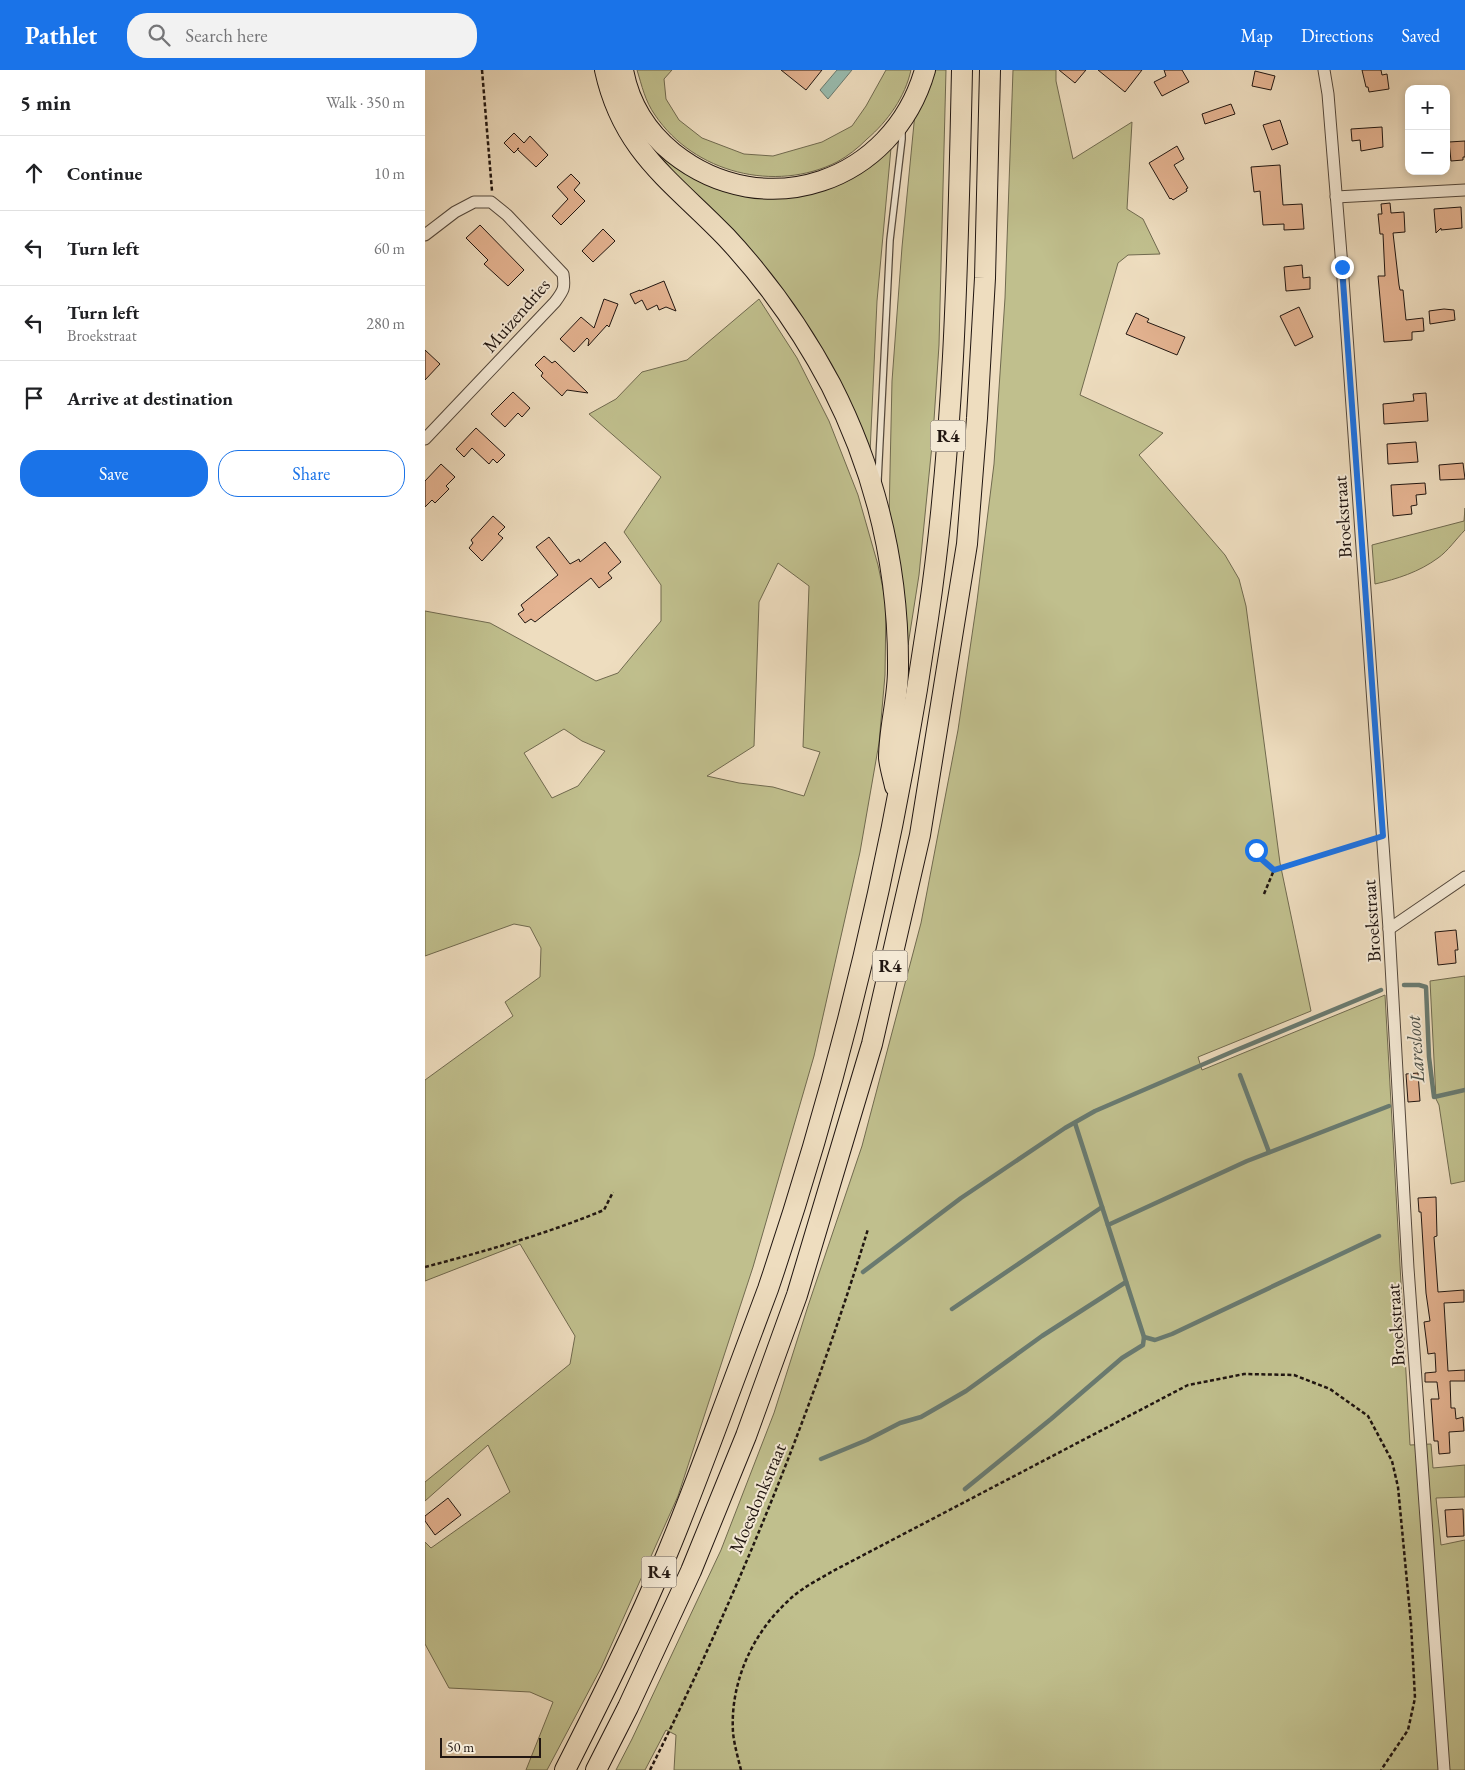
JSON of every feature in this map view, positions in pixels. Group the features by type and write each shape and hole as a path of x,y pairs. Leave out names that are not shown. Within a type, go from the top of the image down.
{"highway":[{"path":"605,70 608,86 617,112 637,146 657,170 725,237 780,303 831,385 852,430 876,494 893,579 898,626 898,672 889,759 897,799"},
{"path":"623,70 633,102 644,122 662,143 685,161 708,175 735,184 759,189 782,189 809,185 847,170 870,155 888,139 901,121 913,102 925,70"},
{"name":"R4","path":"565,1770 607,1687 665,1559 768,1289 809,1160 869,935 897,799 929,616 951,402 957,267 962,70"},
{"name":"R4","path":"596,1770 628,1708 691,1571 746,1436 797,1295 836,1170 872,1044 920,835 967,534 977,418 985,278 990,70"}],"street":[{"name":"Broekstraat","path":"1324,70 1328,94 1336,197 1383,836 1408,1268 1444,1770"},
{"path":"1336,197 1465,190"},
{"path":"425,236 455,212 474,202 491,202"},
{"name":"Muizendries","path":"425,440 555,302 564,288 563,274 507,214 491,202"},
{"path":"1389,929 1465,877"}],"lane":[{"path":"876,494 890,240 902,139 901,121"}],"path":[{"path":"482,70 492,192 491,202"},
{"path":"1274,870 1383,836"},
{"path":"1256,850 1259,857 1274,870"},
{"path":"1264,894 1274,870"},
{"path":"425,1267 509,1244 564,1226 604,1210 613,1192"},
{"name":"Moesdonkstraat","path":"650,1770 697,1674 781,1477 807,1412 845,1303 868,1229"},
{"path":"741,1770 733,1732 734,1705 738,1684 745,1663 761,1630 788,1600 833,1571 1188,1385 1244,1374 1294,1375 1329,1390 1368,1416 1392,1461 1399,1496 1411,1624 1415,1698 1408,1730 1381,1770"}],"shaded area":[{"path":"637,70 672,70 664,79 666,99 679,120 702,138 744,154 773,156 822,142 852,126 866,106 886,70 911,70 905,90 895,108 875,132 849,154 837,162 813,171 788,176 762,176 737,172 713,164 691,151 671,135 649,104"},
{"path":"837,70 852,70 828,99 820,90"},
{"path":"933,70 946,70 939,345 933,435 919,575 908,645 906,645 889,517 892,381 915,113"},
{"path":"1013,70 1056,70 1056,81 1073,159 1132,122 1127,209 1143,219 1160,254 1128,255 1118,263 1080,395 1163,433 1139,455 1225,555 1239,579 1246,606 1280,863 1311,1011 1198,1057 1202,1070 1385,995 1410,1445 1431,1444 1433,1468 1465,1465 1465,1497 1436,1498 1441,1545 1465,1540 1465,1770 674,1770 676,1735 666,1730 645,1770 616,1770 721,1550 774,1413 862,1146 921,923 958,730 977,601 994,464 1005,298"},
{"path":"630,109 727,191 750,197 776,198 891,148 877,301 870,453 837,380 652,153"},
{"path":"759,299 797,358 829,421 858,495 878,565 886,603 885,675 879,743 860,852 814,1056 753,1267 678,1496 601,1668 547,1770 526,1770 553,1702 530,1692 449,1688 425,1644 425,1542 431,1548 510,1492 488,1445 425,1501 425,1482 570,1364 575,1336 520,1244 425,1281 425,1080 513,1016 505,1002 540,977 541,948 530,927 514,924 425,956 425,611 490,623 596,681 618,673 661,621 661,585 624,532 661,477 589,414 616,399 642,372 687,360","holes":["778,563 809,586 803,747 820,752 804,796 773,787 739,783 707,776 754,746 759,602","564,729 582,741 605,751 578,786 552,798 524,753"]},
{"path":"1465,508 1465,530 1442,555 1416,571 1375,584 1372,545 1464,521"},
{"path":"1465,976 1465,1181 1451,1184 1439,1105 1436,1099 1430,981"}],"building":[{"path":"781,70 822,70 806,90"},
{"path":"1059,70 1086,70 1075,83"},
{"path":"1098,70 1142,70 1125,92"},
{"path":"1164,70 1182,70 1189,82 1162,96 1154,82 1166,76"},
{"path":"1362,70 1381,70 1382,75 1387,74 1389,89 1369,92"},
{"path":"1255,71 1275,76 1271,90 1252,86"},
{"path":"1231,104 1235,114 1205,124 1202,114"},
{"path":"1280,120 1288,144 1272,150 1263,125"},
{"path":"1382,127 1383,147 1361,151 1360,140 1352,141 1351,129"},
{"path":"514,133 524,143 530,136 548,155 536,167 518,149 514,153 504,143"},
{"path":"1465,141 1465,157 1463,157 1463,160 1451,161 1450,142"},
{"path":"1177,146 1184,159 1174,165 1188,188 1186,189 1187,191 1173,200 1170,199 1149,163"},
{"path":"1280,165 1283,205 1302,204 1304,229 1284,230 1284,224 1263,225 1260,191 1254,192 1251,167"},
{"path":"571,174 580,183 574,190 585,201 561,225 552,216 568,199 557,187"},
{"path":"1390,203 1391,213 1404,212 1405,232 1393,233 1399,285 1400,290 1403,290 1406,320 1423,318 1424,331 1412,332 1412,340 1384,342 1378,276 1385,276 1383,234 1380,234 1378,214 1382,214 1381,204"},
{"path":"1461,207 1462,228 1441,230 1441,228 1436,233 1434,209"},
{"path":"480,225 524,270 508,286 484,264 488,260 466,238"},
{"path":"603,229 615,241 593,262 582,251"},
{"path":"1302,265 1303,278 1310,277 1310,289 1286,291 1284,267"},
{"path":"664,281 676,311 666,307 659,310 657,305 647,310 642,300 635,304 630,294"},
{"path":"604,299 618,304 609,327 607,325 588,346 589,340 587,338 574,352 560,339 581,317 594,328"},
{"path":"1299,307 1313,337 1295,346 1280,316"},
{"path":"1454,310 1455,320 1430,324 1429,311"},
{"path":"1136,313 1149,319 1147,322 1185,337 1177,355 1126,334"},
{"path":"425,350 440,364 425,380"},
{"path":"544,356 552,363 555,361 588,393 567,390 562,396 541,376 543,373 535,365"},
{"path":"513,392 530,408 522,417 518,413 505,427 491,414"},
{"path":"1426,393 1428,421 1384,424 1383,404 1414,401 1413,394"},
{"path":"476,428 505,455 497,463 493,459 489,464 472,448 464,457 456,449"},
{"path":"1416,442 1418,462 1388,464 1387,444"},
{"path":"1463,463 1465,479 1440,480 1439,465"},
{"path":"441,464 455,477 446,486 449,489 435,503 432,500 425,507 425,481"},
{"path":"1425,483 1426,494 1416,495 1417,505 1411,506 1412,514 1393,516 1391,485"},
{"path":"493,516 505,527 498,534 503,538 482,561 469,548 473,543 471,540"},
{"path":"549,537 570,564 579,559 580,562 605,542 621,562 608,573 612,578 599,588 591,578 535,622 531,619 525,623 518,614 524,610 521,605 558,575 536,547"},
{"path":"1456,930 1458,950 1455,950 1456,963 1438,965 1435,932"},
{"path":"1418,1073 1420,1101 1408,1102 1406,1074"},
{"path":"1436,1197 1437,1236 1434,1237 1438,1292 1464,1290 1464,1302 1444,1303 1448,1371 1465,1370 1465,1381 1450,1381 1451,1408 1455,1408 1456,1419 1463,1417 1464,1431 1449,1432 1450,1453 1439,1454 1438,1441 1434,1441 1431,1399 1439,1399 1437,1382 1425,1382 1425,1373 1436,1372 1435,1353 1428,1354 1424,1322 1430,1321 1426,1293 1421,1212 1419,1212 1418,1198"},
{"path":"448,1498 461,1515 435,1535 425,1521 425,1516"},
{"path":"1463,1509 1464,1536 1447,1537 1445,1510"}],"waterway":[{"name":"Laresloot","path":"1404,985 1426,987 1429,1057 1434,1097 1465,1090"},
{"path":"863,1272 961,1198 1065,1128 1095,1111 1381,990"},
{"path":"1240,1075 1269,1152"},
{"path":"1108,1225 1247,1161 1389,1106"},
{"path":"965,1489 1122,1358 1143,1345 1144,1337 1075,1123"},
{"path":"952,1309 1102,1207"},
{"path":"1144,1337 1155,1340 1172,1334 1379,1236"},
{"path":"821,1459 867,1440 900,1423 921,1417 966,1391 1042,1336 1126,1282"}],"route":[{"path":"1256,850 1259,857 1274,870 1383,836 1342,267"}]}
